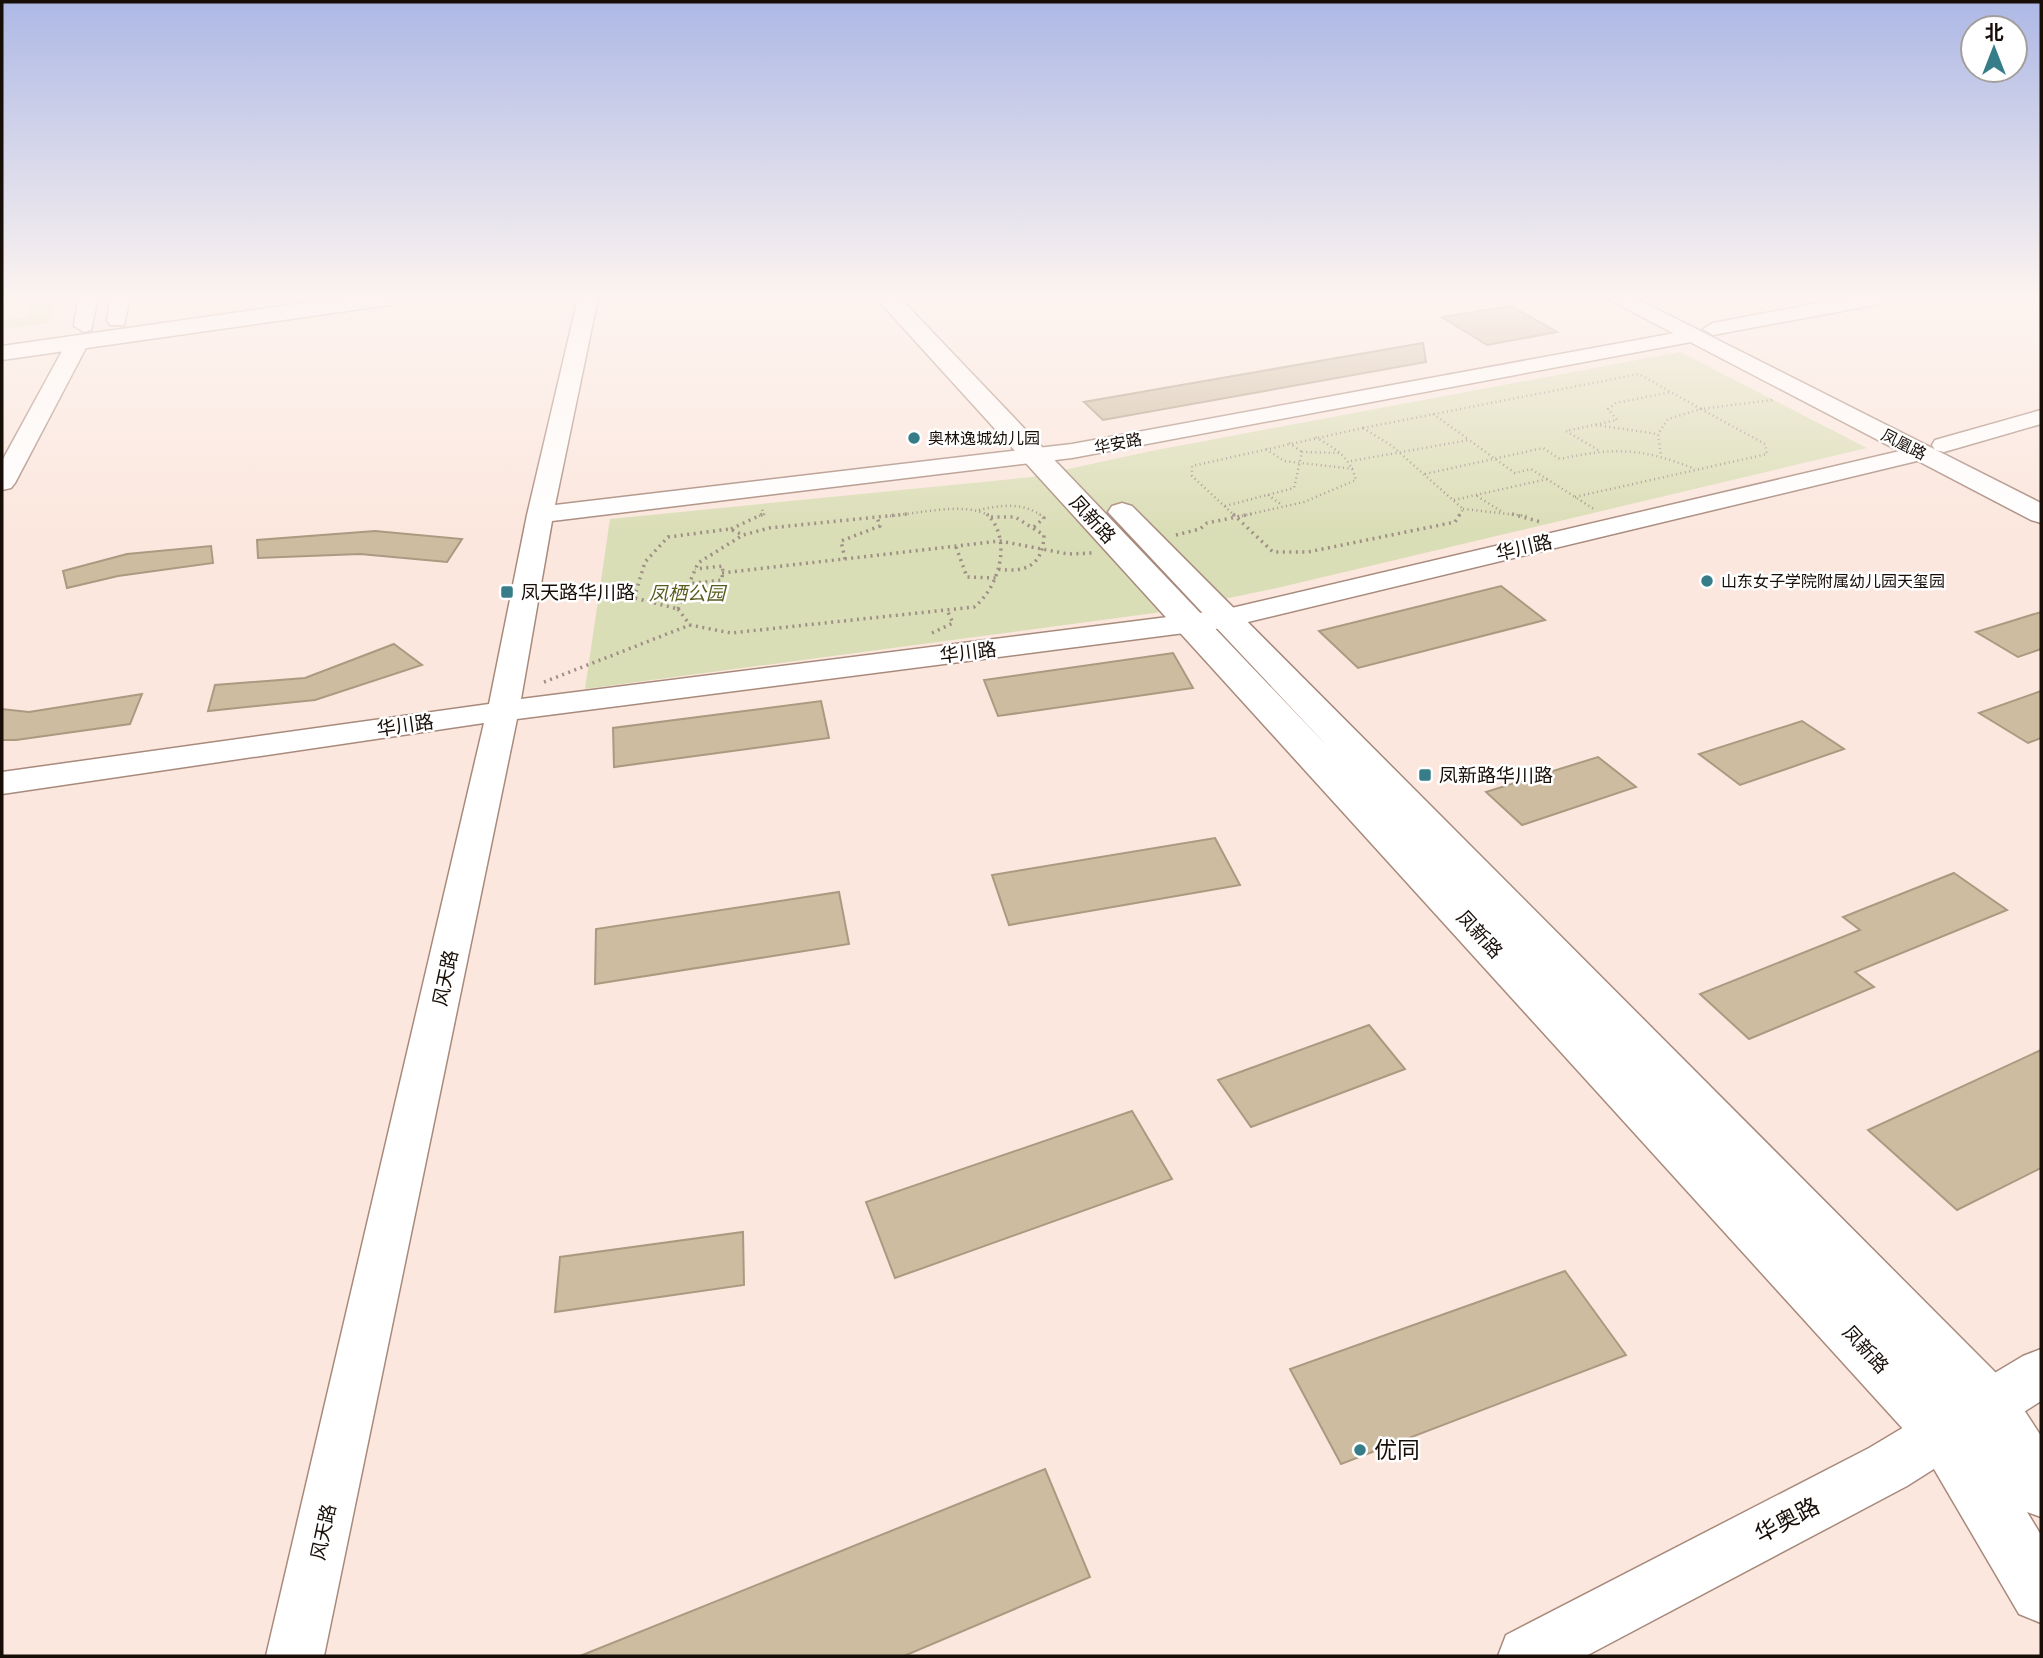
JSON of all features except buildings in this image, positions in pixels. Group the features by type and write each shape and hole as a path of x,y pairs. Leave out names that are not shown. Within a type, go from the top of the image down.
{"main road":[{"name":"凤新路","path":"967,375 1049,454 1208,621 1944,1432 2041,1592"},
{"path":"981,375 1049,454"},
{"name":"凤凰路","path":"1774,375 1807,395 2041,493"},
{"name":"凤凰路","path":"1786,375 1932,449 2041,514"},
{"path":"1208,621 1987,1403 2041,1488"}],"street":[{"path":"2,483 59,375"},
{"name":"风天路","path":"295,1656 503,711 540,515 571,375"},
{"name":"华安路","path":"540,515 1049,454 1473,375"},
{"name":"华川路","path":"2,783 503,711 1208,621 1932,449 2041,417"},
{"name":"华奥路","path":"1527,1656 1888,1466 1987,1403 2041,1373"}],"path":[{"path":"1463,509 1455,522 1308,552 1273,552 1192,477 1192,466 1362,427 1632,375"},
{"path":"1575,497 1767,454 1765,444 1641,375"},
{"path":"1598,450 1566,431 1618,419 1608,409 1616,403 1671,392"},
{"path":"1661,456 1658,434 1668,419 1701,409 1807,395"},
{"path":"1432,414 1515,473 1531,469 1618,525"},
{"path":"1373,416 1383,423"},
{"path":"1595,425 1658,434"},
{"path":"1362,427 1401,454 1463,509 1527,516 1546,524"},
{"path":"1314,437 1343,453 1350,461 1356,480 1343,489"},
{"path":"1350,461 1469,440"},
{"path":"1289,443 1302,452 1343,453"},
{"path":"1424,474 1543,448 1560,459 1598,450 1629,447 1696,470"},
{"path":"1265,448 1284,461 1354,470"},
{"path":"1225,506 1294,488 1302,452"},
{"path":"1453,500 1547,479"},
{"path":"1267,495 1282,505"},
{"path":"1476,495 1503,513"},
{"path":"1249,500 1262,510"},
{"path":"678,609 686,584 698,563 743,535 769,528 979,510 997,505 1036,510 1044,518 1034,527"},
{"path":"979,510 991,517 1015,517 1044,535 1045,550 1034,565 1019,573 997,569"},
{"path":"634,598 645,562 668,537 730,529 764,514"},
{"path":"845,559 841,541 880,526 877,517"},
{"path":"589,665 690,625 731,633 974,607 988,595 996,578 1000,541 991,517"},
{"path":"730,529 743,535"},
{"path":"722,573 1000,541"},
{"path":"956,547 967,577 996,578"},
{"path":"1045,550 1059,554 1085,554"},
{"path":"686,584 722,580 723,566 694,569"},
{"path":"525,597 599,592 661,602 678,609 690,625"},
{"path":"930,634 953,623 947,610"}],"green space":[{"name":"凤栖公园","path":"1555,375 1726,375 1867,448 1277,588 1162,612 585,689 610,519 1032,477 1151,451"}],"place":[{"name":"奥林逸城幼儿园","path":"914,438"},
{"name":"山东女子学院附属幼儿园天玺园","path":"1707,581"},
{"name":"凤天路华川路","path":"507,592"},
{"name":"凤新路华川路","path":"1425,775"},
{"name":"优同","path":"1360,1450"}]}
